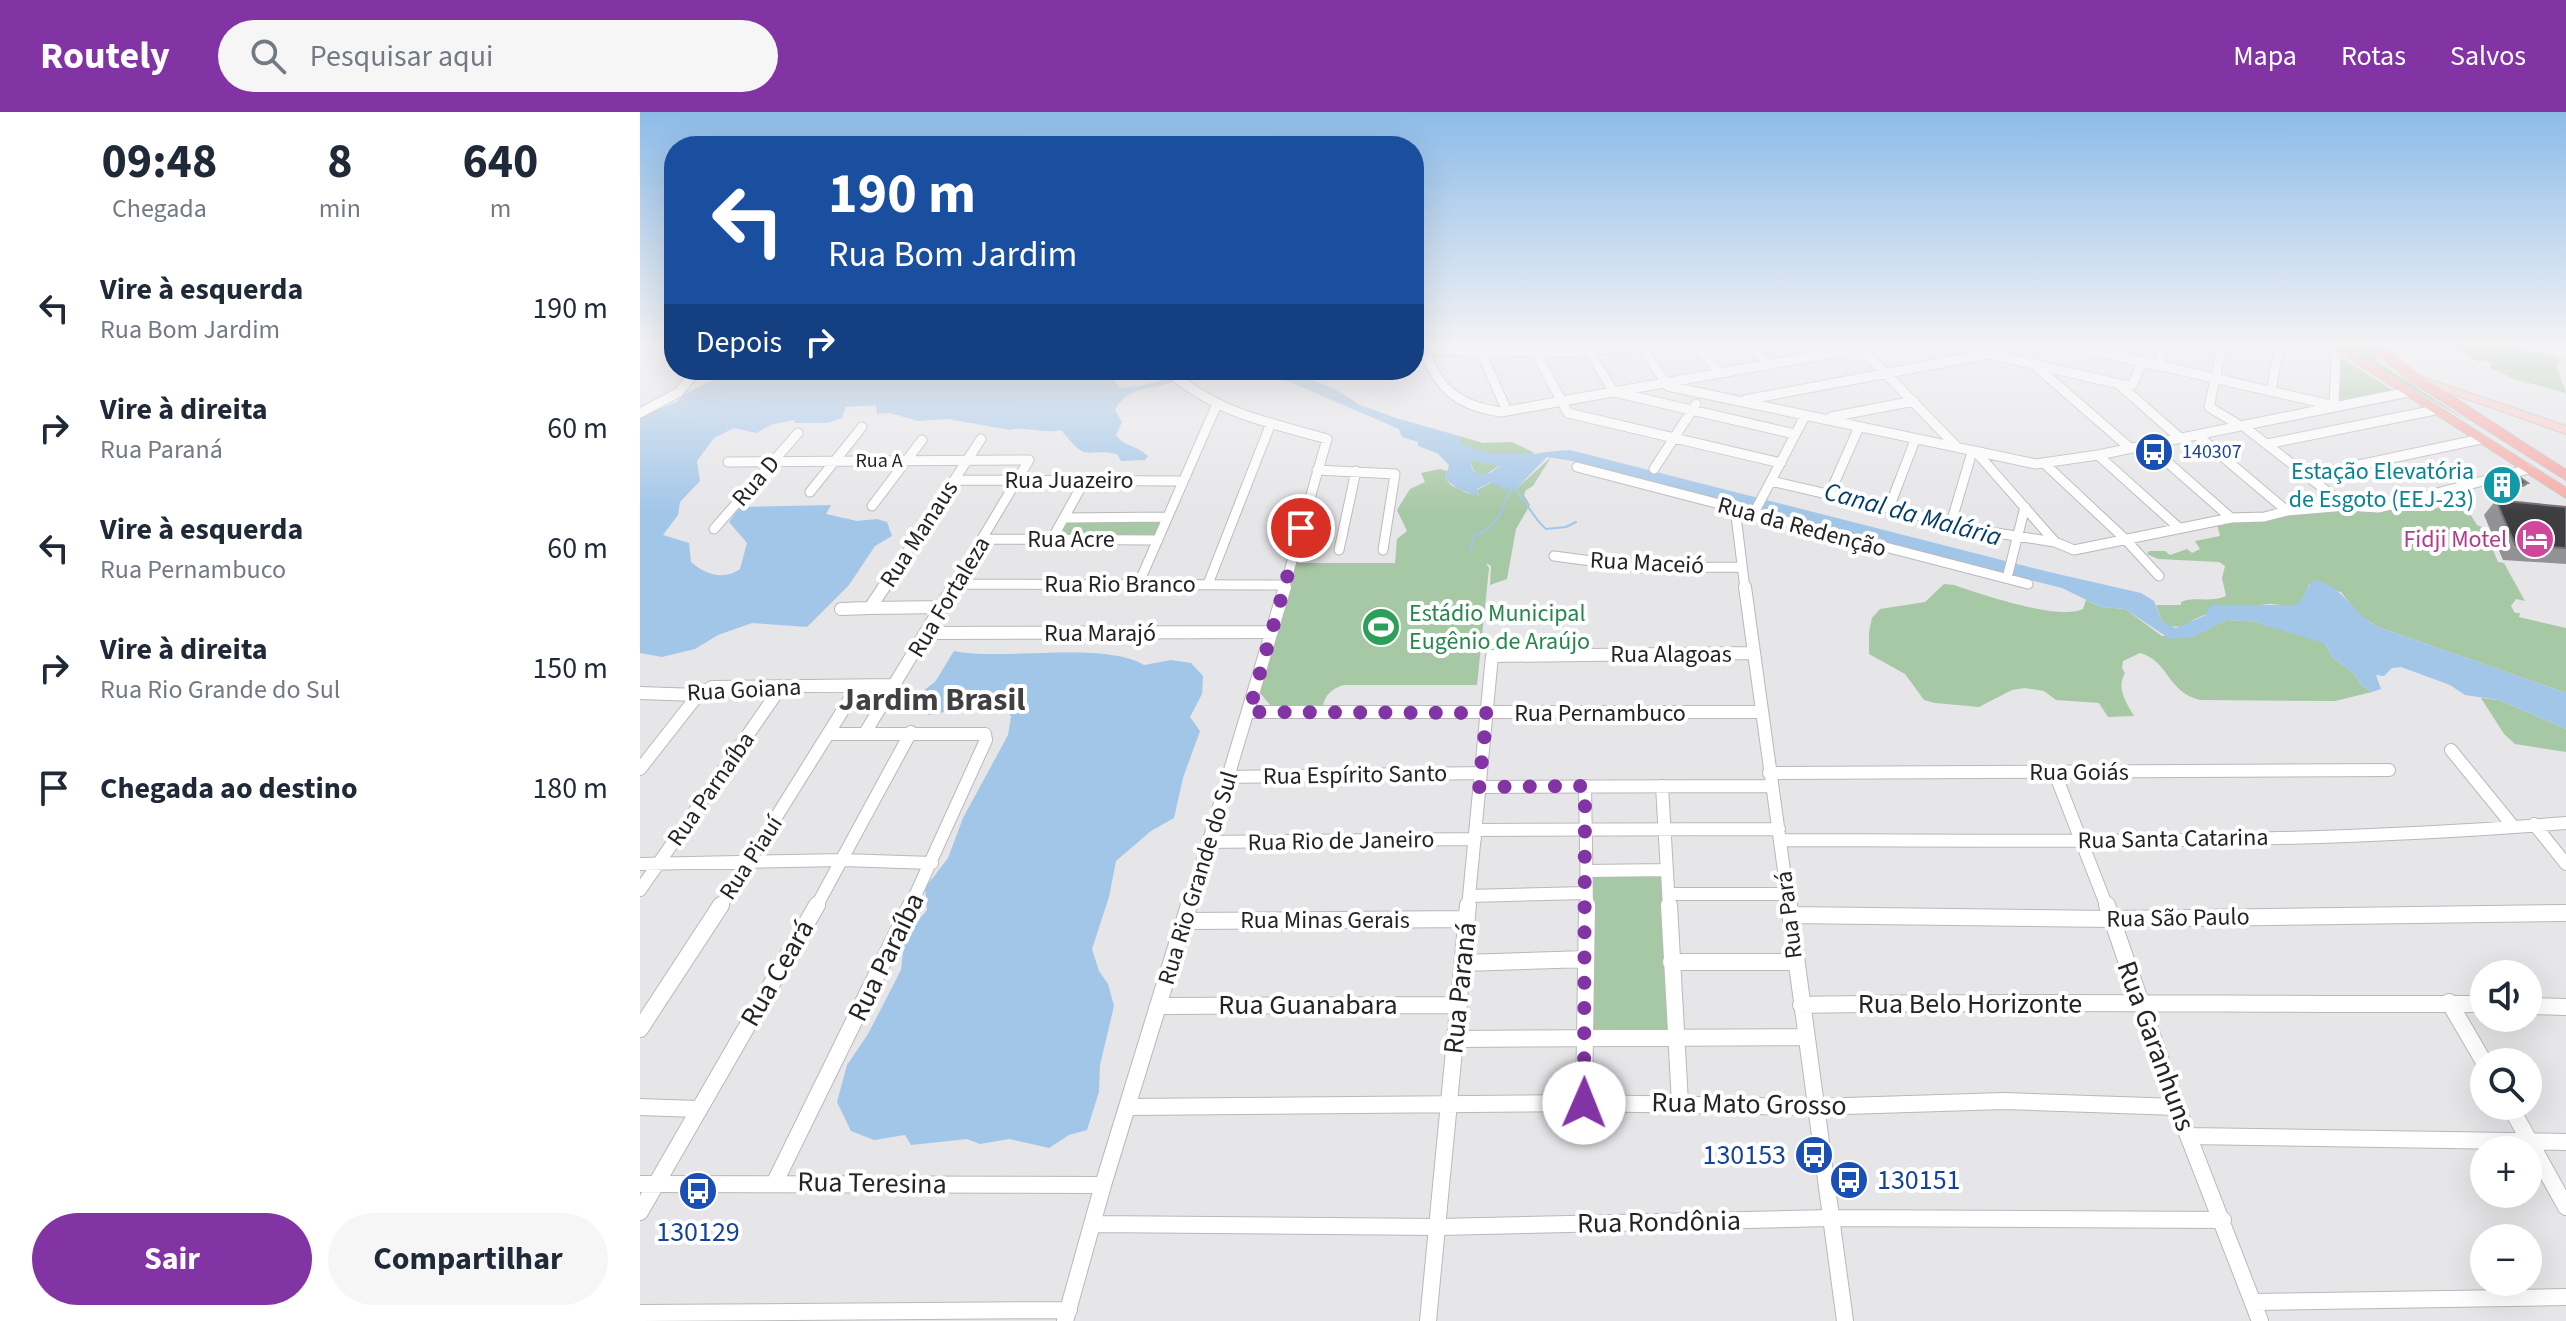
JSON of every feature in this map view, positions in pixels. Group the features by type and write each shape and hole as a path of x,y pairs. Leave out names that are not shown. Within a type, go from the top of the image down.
{"highway":[{"path":"2419,399 2566,476"},
{"path":"2442,399 2529,469 2566,494"}],"main road":[{"path":"2477,399 2566,430"},
{"path":"2484,432 2487,417 2494,413 2516,413"}],"street":[{"path":"640,413 665,399"},
{"path":"1208,584 1271,423 1232,412 1209,399"},
{"path":"1458,399 1478,409 1504,412 1575,399"},
{"path":"1499,399 1504,412"},
{"path":"1646,399 1795,434"},
{"path":"1654,469 1699,399"},
{"path":"1730,399 1915,440 2045,464 2243,427 2365,399"},
{"path":"1738,401 1747,399"},
{"path":"2074,399 2130,448"},
{"path":"2136,399 2180,438"},
{"path":"2210,399 2209,409 2243,427 2346,506"},
{"path":"2308,399 2333,405"},
{"path":"2333,399 2333,405"},
{"path":"1823,419 1914,401 1958,448"},
{"path":"1562,402 1568,413 1781,463"},
{"path":"1138,585 1217,404"},
{"path":"2267,444 2435,410"},
{"path":"1754,513 1805,416"},
{"name":"Rua Rio Grande do Sul","path":"1067,1316 1103,1185 1249,712 1327,439 1271,423"},
{"path":"810,492 862,427"},
{"path":"1829,495 1859,427"},
{"path":"2307,476 2484,432"},
{"name":"Rua D","path":"714,529 798,433"},
{"path":"2197,435 2287,511"},
{"name":"Rua Manaus","path":"870,608 981,439"},
{"path":"872,506 922,440"},
{"path":"1889,508 1915,440"},
{"path":"2148,445 2231,518"},
{"path":"1974,452 2055,542"},
{"path":"1951,523 1974,452"},
{"path":"2098,455 2178,527"},
{"name":"Rua A","path":"728,462 1029,460"},
{"name":"Rua Fortaleza","path":"865,733 1029,460"},
{"path":"2045,464 2125,539 2159,576"},
{"name":"Rua da Redenção","path":"1577,467 2028,584"},
{"path":"1771,481 2016,537 2055,542 2074,550 2231,518 2264,517 2287,511 2346,506 2374,508 2529,469"},
{"path":"1317,470 1391,472 1396,476 1383,550"},
{"path":"1339,550 1356,471"},
{"name":"Rua Juazeiro","path":"955,480 1183,481"},
{"path":"1052,539 1085,480"},
{"path":"2007,577 2025,507"},
{"name":"Rua Pará","path":"1735,508 1740,567 1780,834 1814,1107 1845,1321"},
{"path":"1064,518 1167,517"},
{"name":"Rua Acre","path":"984,539 1158,540"},
{"name":"Rua Maceió","path":"1554,556 1644,568 1740,567"},
{"name":"Rua Rio Branco","path":"956,584 1284,585"},
{"name":"Rua Manaus","path":"870,608 943,607"},
{"path":"841,609 870,608"},
{"name":"Rua Marajó","path":"927,633 1272,632"},
{"name":"Rua Alagoas","path":"1492,655 1753,653"},
{"name":"Rua Paraná","path":"1428,1321 1492,655"},
{"name":"Rua Goiana","path":"640,693 698,695 712,687 896,685"},
{"name":"Rua Piauí","path":"640,1029 749,862 858,686"},
{"name":"Rua Parnaíba","path":"640,890 781,687"},
{"path":"640,769 698,695"},
{"name":"Rua Pernambuco","path":"1249,712 1760,712"},
{"path":"829,734 911,732"},
{"name":"Rua Paraíba","path":"775,1182 932,863 986,740 985,734 980,732 911,732"},
{"name":"Rua Ceará","path":"640,1212 648,1184 697,1109 843,860 911,732"},
{"path":"2451,750 2512,825"},
{"name":"Rua Goiás","path":"1662,786 1770,779 2054,771 2389,770"},
{"name":"Rua Garanhuns","path":"2054,771 2112,919 2177,1107 2260,1321"},
{"name":"Rua Espírito Santo","path":"1229,777 1662,786"},
{"path":"1584,1103 1585,786"},
{"path":"1662,786 1680,1103"},
{"name":"Rua Santa Catarina","path":"1665,830 2080,841 2438,834 2512,825 2566,823"},
{"path":"2534,824 2566,864"},
{"name":"Rua Rio de Janeiro","path":"1207,842 1586,829 1665,830"},
{"path":"640,864 843,860 932,863"},
{"path":"1587,871 1666,870"},
{"path":"1469,896 1586,893"},
{"path":"1668,894 1787,894"},
{"name":"Rua São Paulo","path":"1790,915 2112,919 2566,913"},
{"name":"Rua Minas Gerais","path":"1184,921 1467,919"},
{"path":"1463,963 1586,959"},
{"path":"1671,962 1795,962"},
{"name":"Rua Belo Horizonte","path":"1801,1005 1981,1001 2140,1005 2470,1003"},
{"path":"2449,1002 2476,1048"},
{"name":"Rua Guanabara","path":"1158,1006 1459,1005"},
{"path":"2542,1006 2566,1007"},
{"path":"1455,1039 1805,1037"},
{"name":"Rua Mato Grosso","path":"1128,1107 1680,1103 1814,1107 2004,1101 2177,1107"},
{"path":"640,1107 697,1109"},
{"path":"2188,1136 2470,1141"},
{"path":"2542,1142 2566,1142"},
{"path":"2542,1162 2566,1207"},
{"name":"Rua Teresina","path":"648,1184 1103,1185"},
{"name":"Rua Rondônia","path":"1094,1224 1439,1227 1830,1218 2223,1220"},
{"path":"2253,1302 2566,1297"},
{"path":"640,1313 1067,1316"}],"green space":[{"path":"2431,399 2435,399 2469,422"},
{"path":"1459,436 1483,443 1512,442 1535,453 1504,462 1482,475 1473,470 1470,460 1480,454 1461,447"},
{"name":"Estádio Municipal Eugênio de Araújo","path":"1551,457 1524,495 1530,505 1516,529 1507,579 1490,585 1491,566 1486,563 1489,568 1477,685 1344,685 1330,693 1323,707 1272,707 1260,693 1296,563 1395,563 1397,539 1407,531 1397,510 1410,489 1425,482 1421,473 1440,469 1447,471 1445,478 1451,485 1479,495 1477,490 1492,482 1516,489"},
{"path":"2338,509 2467,509 2477,525 2484,528 2498,562 2504,563 2525,601 2516,599 2511,606 2515,613 2520,613 2519,617 2566,628 2566,693 2378,627 2358,614 2341,592 2309,584 2304,598 2294,605 2270,604 2224,610 2201,616 2184,627 2168,626 2162,622 2156,605 2181,605 2186,600 2226,596 2222,578 2225,566 2219,562 2158,559 2147,554 2149,551 2165,551 2170,555 2187,549 2192,553 2200,549 2195,541 2220,536 2217,524"},
{"path":"1067,518 1164,518 1156,537 1057,536"},
{"path":"1944,584 2057,612 2083,609 2086,600 2101,607 2125,609 2162,636 2202,632 2227,620 2262,622 2281,629 2296,626 2323,640 2332,657 2372,692 2335,701 2200,700 2181,690 2157,663 2140,653 2123,661 2122,668 2125,673 2121,684 2123,695 2134,716 2108,717 2099,703 2056,700 2044,691 2025,688 2012,690 1979,707 1935,703 1924,700 1905,674 1869,654 1869,632 1872,618 1880,609 1925,602"},
{"path":"2481,698 2499,700 2566,729 2566,752 2515,744 2504,734"},
{"path":"1668,871 1675,1030 1591,1029 1591,874"}],"water":[{"path":"679,399 1123,399 1115,410 1122,422 1116,435 1148,456 1145,460 1121,461 1117,454 1082,451 1061,430 1010,430 948,419 918,421 890,413 877,414 876,405 846,407 842,418 827,423 795,423 794,420 773,424 756,433 734,428 714,438 697,461 700,481 680,502 678,515 663,535 689,543 691,562 696,566 708,573 721,575 740,569 747,543 729,522 740,507 831,505 826,514 857,521 877,519 887,522 892,536 875,546 849,585 807,627 752,623 718,635 695,649 662,657 640,653 640,416"},
{"path":"1330,399 1351,399 1396,418 1459,436 1461,448 1481,453 1470,460 1477,473 1492,472 1503,463 1522,456 1570,450 2141,593 2154,601 2162,622 2176,628 2206,615 2209,607 2214,605 2295,605 2314,580 2332,587 2378,627 2566,693 2566,729 2499,700 2465,695 2450,685 2401,667 2392,668 2384,676 2376,675 2381,689 2372,692 2332,657 2323,640 2296,626 2281,630 2262,622 2227,620 2193,637 2170,639 2125,609 2101,607 2062,588 1572,461 1547,457 1516,489 1505,489 1491,482 1477,489 1479,496 1474,495 1445,478 1449,465 1437,453 1402,437 1399,429"},
{"path":"954,651 1104,654 1144,665 1171,660 1191,663 1203,676 1202,694 1190,717 1200,731 1183,778 1174,818 1151,831 1116,861 1109,897 1092,949 1114,1006 1100,1065 1099,1092 1087,1130 1069,1135 1049,1148 1009,1139 980,1144 967,1139 911,1145 905,1135 874,1140 851,1131 837,1102 847,1065 868,1034 901,970 905,936 927,910 925,888 948,858 963,818 1008,735 1011,717 1006,706 971,707 928,715 919,694 935,682"}],"building":[{"path":"2518,476 2528,483 2498,490 2489,484"},
{"path":"2496,500 2566,507 2566,548 2515,545"}],"waterway":[{"name":"Canal da Malária","path":"1452,446 1491,459 1514,461 1532,458"},
{"path":"1470,553 1474,536 1494,523 1512,487"},
{"path":"1515,489 1546,529 1566,527 1576,522"},
{"name":"Canal da Malária","path":"2266,620 2327,638"}],"place":[{"name":"140307","path":"2154,452"},
{"name":"Estação Elevatória de Esgoto (EEJ-23)","path":"2502,485"},
{"name":"Fidji Motel","path":"2535,539"},
{"name":"Estádio Municipal Eugênio de Araújo","path":"1381,627"},
{"name":"130153","path":"1814,1155"},
{"name":"130151","path":"1849,1180"},
{"name":"130129","path":"698,1191"}],"district":[{"name":"Jardim Brasil","path":"932,700"}],"route":[{"path":"1301,528 1249,712 1487,713 1479,787 1585,786 1584,1103"}]}
